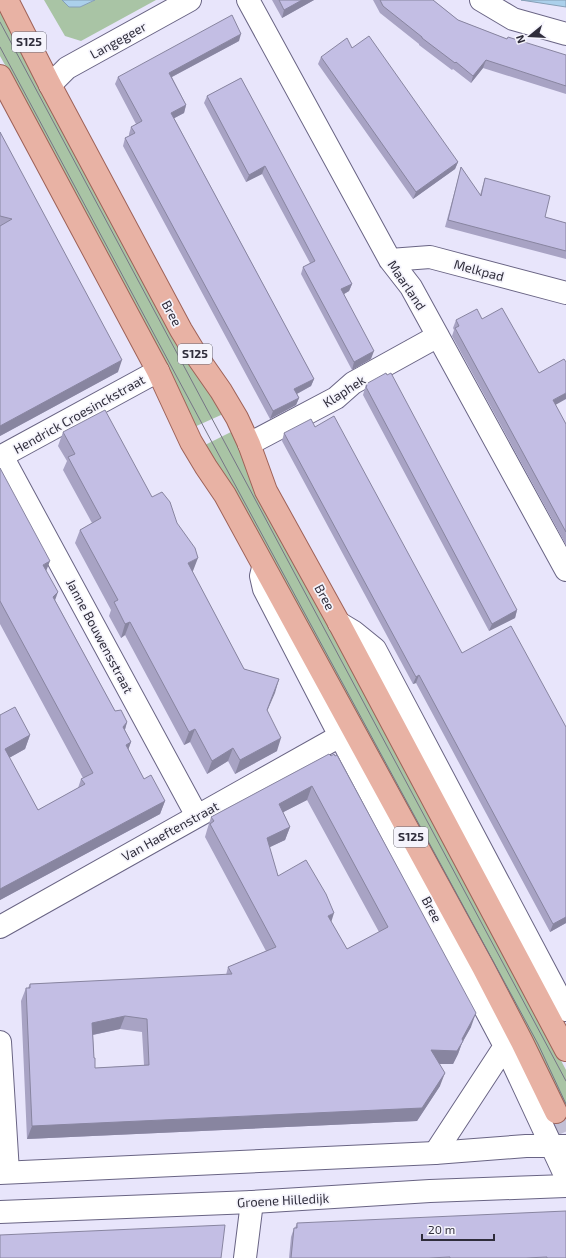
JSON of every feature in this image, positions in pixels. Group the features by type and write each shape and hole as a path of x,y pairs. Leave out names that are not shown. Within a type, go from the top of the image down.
{"main road":[{"name":"Bree","path":"7,0 50,85 181,330 237,418 266,491 339,623 566,1050"},
{"name":"Bree","path":"0,76 158,371 191,442 225,495 483,967 556,1112"}],"street":[{"name":"Langegeer","path":"50,85 66,68 190,0"},
{"name":"Maarland","path":"248,0 390,260 411,287 566,570"},
{"path":"481,0 513,19 566,34"},
{"name":"Melkpad","path":"390,260 430,256 566,293"},
{"name":"Klaphek","path":"248,444 336,398 353,383 438,336"},
{"name":"Hendrick Croesinckstraat","path":"1,456 158,371"},
{"name":"Janne Bouwensstraat","path":"1,456 197,816"},
{"name":"Bree","path":"263,564 261,576 264,589 340,736 559,1146 566,1178"},
{"name":"Bree","path":"339,623 376,648 566,1010"},
{"name":"Van Haeftenstraat","path":"0,927 340,736"},
{"path":"0,1042 4,1173 435,1153 526,1146 559,1146"},
{"path":"435,1153 505,1046"},
{"name":"Groene Hilledijk","path":"0,1212 252,1202 430,1191 566,1186"},
{"path":"245,1258 252,1202"}],"green space":[{"path":"44,0 62,0 69,7 80,7 95,0 156,0 81,41 65,36"},
{"path":"0,6 222,410 221,415 192,428 19,90 0,56"},
{"path":"233,431 566,1070 566,1112 201,447"}],"water":[{"path":"62,0 95,0 80,7 69,7"},
{"path":"521,0 566,0 566,7"}],"building":[{"path":"279,0 302,0 284,10"},
{"path":"380,0 433,0 458,20 507,39 508,37 566,55 566,86 486,60 473,76 422,38 383,6"},
{"path":"232,15 241,34 169,73 186,105 171,113 314,379 294,389 299,398 273,411 125,138 135,133 131,127 142,121 118,77"},
{"path":"369,36 458,162 416,192 321,57 347,38 352,48"},
{"path":"241,78 352,284 341,289 374,351 354,362 303,267 315,261 265,166 249,175 207,96"},
{"path":"0,132 122,360 0,426 0,226 12,219 0,216"},
{"path":"461,167 481,196 485,178 550,196 545,217 566,223 566,251 448,220"},
{"path":"502,308 539,373 564,359 566,362 566,393 553,400 566,424 566,532 455,328 459,326 456,320 477,309 482,319"},
{"path":"386,373 387,375 391,373 517,610 492,624 366,387 366,384"},
{"path":"105,410 152,497 162,492 170,502 177,523 195,548 198,558 188,563 244,669 279,679 267,710 281,738 240,760 233,748 212,761 195,729 189,732 130,622 125,624 114,602 118,600 80,530 101,518 68,457 75,454 63,432"},
{"path":"334,416 462,653 511,626 566,727 566,917 553,924 419,675 416,677 284,433 311,419 315,427"},
{"path":"0,468 50,561 43,565 58,592 53,597 115,711 121,710 127,722 123,727 131,742 126,745 144,779 151,775 165,801 0,889 0,715 15,707 30,735 5,749 38,810 85,784 81,779 93,773 0,601"},
{"path":"329,754 331,756 334,754 335,756 337,755 476,1013 457,1051 431,1050 445,1073 422,1108 32,1126 26,988 30,988 30,984 232,974 228,967 276,947 210,824 214,821 211,817","holes":["312,786 388,927 347,949 328,916 334,913 326,894 306,860 278,876 267,838 290,827 279,804","125,1016 147,1019 149,1065 95,1068 92,1023"]},
{"path":"566,1211 566,1258 291,1258 294,1228 297,1228 297,1223"},
{"path":"225,1225 221,1258 0,1258 0,1235"}],"tunnel":[{"path":"556,1112 566,1134"}],"tram line":[{"path":"0,22 566,1081"},
{"path":"0,47 538,1044 566,1104"}]}
